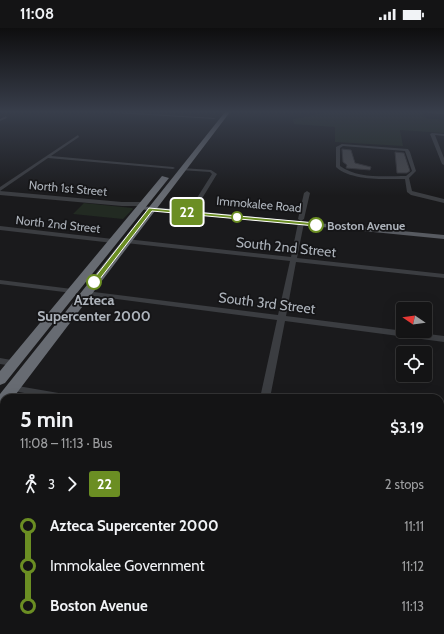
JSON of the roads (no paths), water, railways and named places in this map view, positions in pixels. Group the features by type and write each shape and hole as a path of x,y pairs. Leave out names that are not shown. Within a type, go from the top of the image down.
{"highway":[{"path":"183,156 197,140"},
{"path":"0,380 72,291 180,165 199,140"},
{"path":"8,394 126,242 144,206 173,168 180,165"},
{"path":"72,291 86,292"}],"main road":[{"name":"Immokalee Road","path":"144,206 193,209 224,214"},
{"name":"Immokalee Road","path":"144,206 301,221 444,232"},
{"name":"Immokalee Road","path":"301,221 444,237"},
{"path":"7,394 8,379 35,342 40,331"}],"street":[{"path":"0,189 72,140"},
{"path":"435,140 444,164"},
{"path":"345,145 406,150 414,172 407,178 355,174 342,170 338,166 338,147 345,145"},
{"path":"47,157 173,168"},
{"path":"180,165 211,171 215,174 193,209"},
{"path":"407,178 410,192 413,194 444,201"},
{"name":"North 1st Street","path":"0,193 144,206"},
{"path":"266,394 307,193"},
{"path":"0,200 8,194"},
{"name":"North 2nd Street","path":"0,228 114,241"},
{"name":"South 2nd Street","path":"126,242 444,276"},
{"path":"0,282 72,291"},
{"name":"South 3rd Street","path":"86,292 444,339"},
{"path":"0,361 14,363"}],"place":[{"name":"Boston Avenue","path":"316,225"},
{"name":"Azteca Supercenter 2000","path":"94,282"}]}
